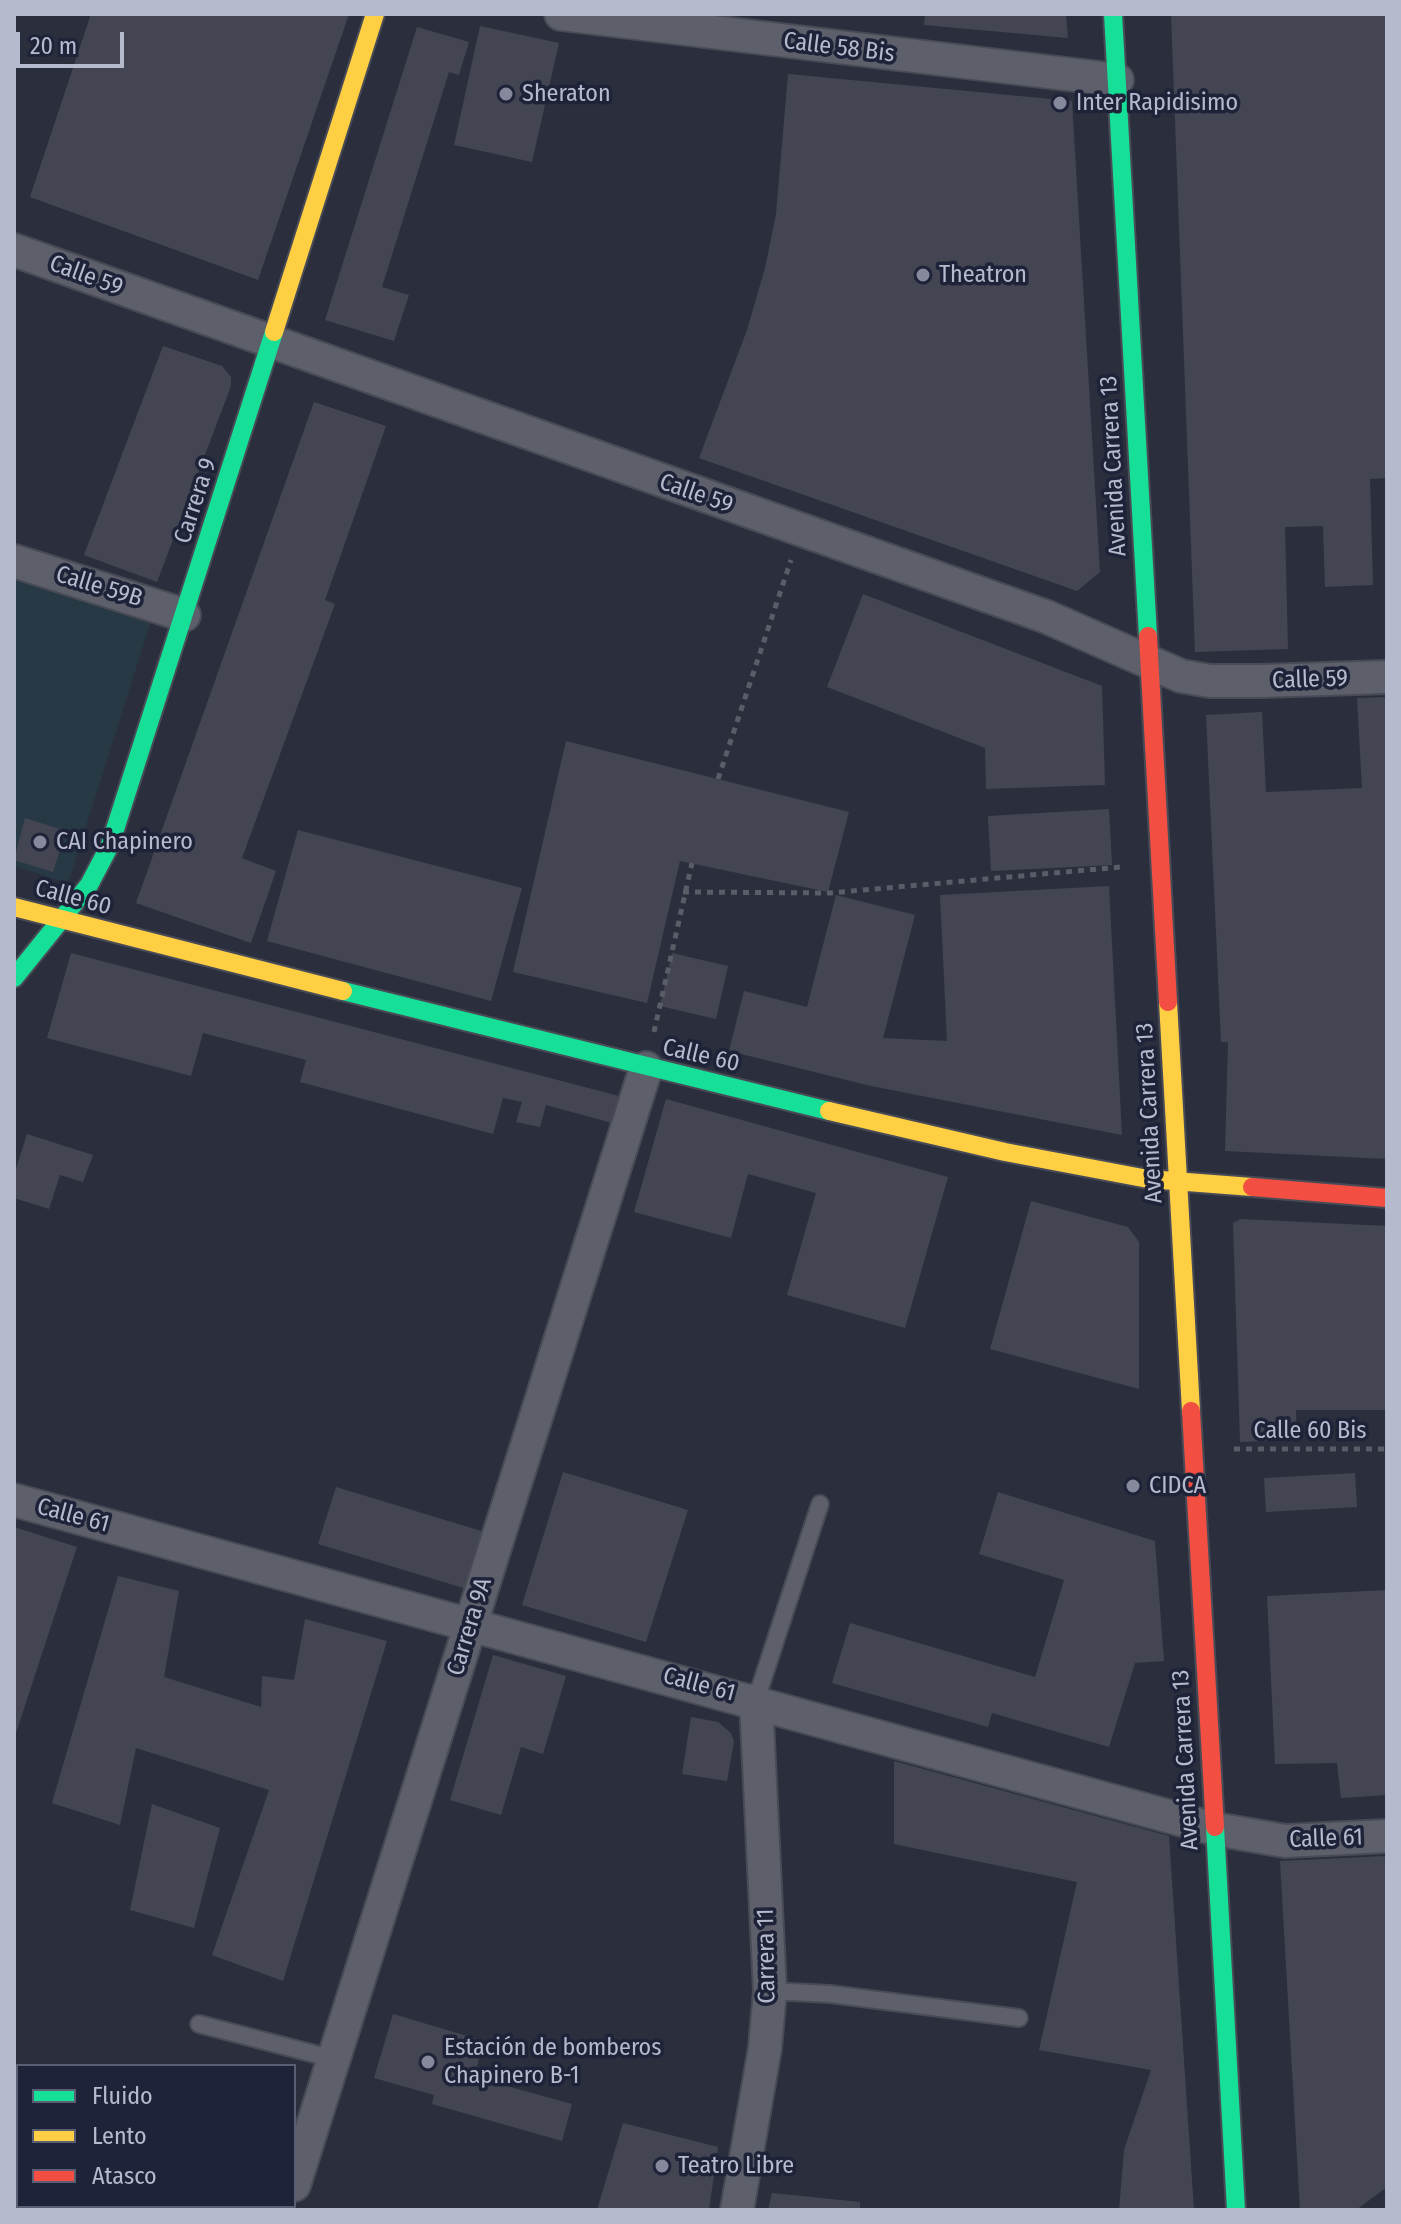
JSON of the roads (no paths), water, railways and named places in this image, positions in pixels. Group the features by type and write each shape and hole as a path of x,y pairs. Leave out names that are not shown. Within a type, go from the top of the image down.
{"street":[{"name":"Carrera 9","path":"14,978 63,920 99,868 110,845 273,344 375,14"},
{"name":"Calle 58 Bis","path":"561,14 1117,80"},
{"name":"Avenida Carrera 13","path":"1113,14 1236,2210"},
{"name":"Calle 59","path":"14,250 1047,617 1181,676 1210,681 1387,677"},
{"name":"Calle 59B","path":"14,561 184,615"},
{"name":"Calle 60","path":"14,907 649,1053 1005,1152 1177,1182 1387,1198"},
{"name":"Carrera 9A","path":"296,2179 649,1053"},
{"name":"Calle 61","path":"14,1500 756,1700 1215,1829 1285,1841 1387,1836"},
{"name":"Carrera 11","path":"737,2210 765,2048 770,1991 756,1700"}],"lane":[{"path":"756,1700 820,1504"},
{"path":"770,1991 830,1994 1019,2018"},
{"path":"199,2024 334,2059"}],"place":[{"name":"Sheraton","path":"506,94"},
{"name":"Inter Rapidisimo","path":"1060,103"},
{"name":"Theatron","path":"923,275"},
{"name":"CAI Chapinero","path":"40,842"},
{"name":"CIDCA","path":"1133,1486"},
{"name":"Estación de bomberos Chapinero B-1","path":"428,2062"},
{"name":"Teatro Libre","path":"662,2166"}]}
